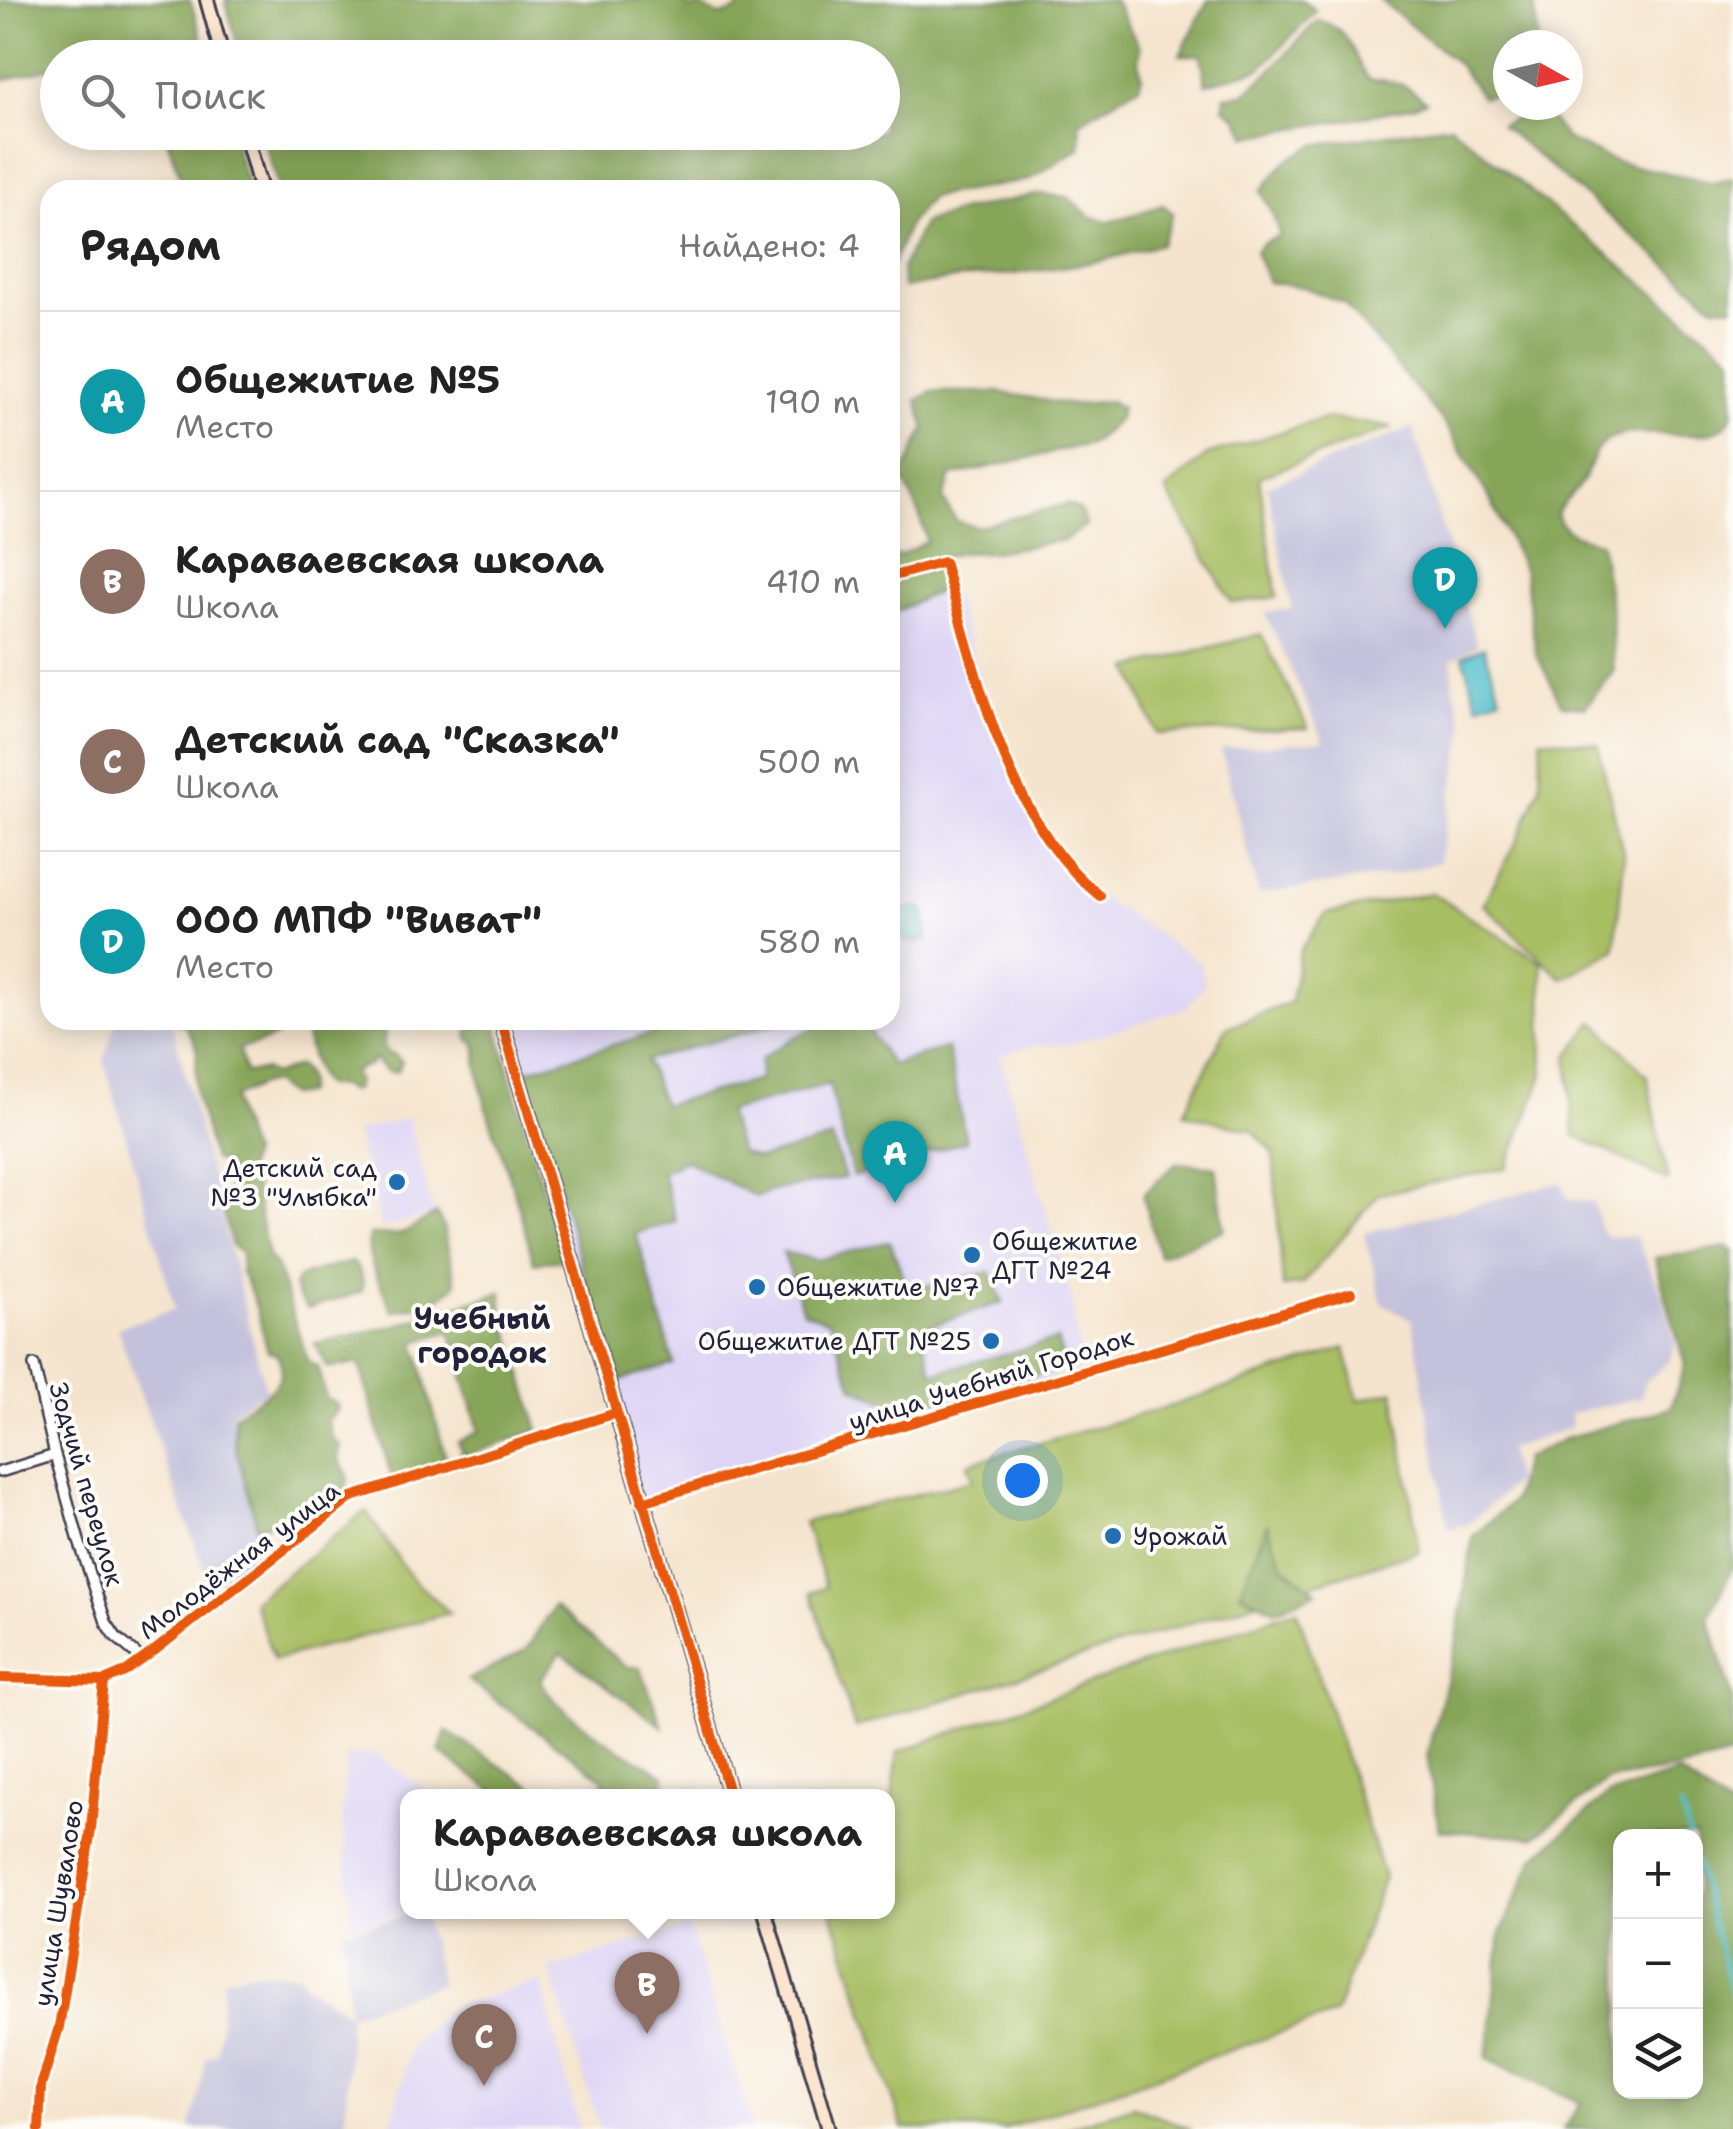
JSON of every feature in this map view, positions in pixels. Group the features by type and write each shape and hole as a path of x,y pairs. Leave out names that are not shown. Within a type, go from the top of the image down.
{"street":[{"path":"207,0 219,40"},
{"path":"249,150 258,180"},
{"path":"900,574 944,562 984,696 1016,783 1047,837 1082,882 1100,896"},
{"path":"504,1030 728,1789"},
{"name":"улица Учебный Городок","path":"642,1502 1351,1293"},
{"name":"Зодчий переулок","path":"34,1365 55,1455 106,1622 142,1659"},
{"name":"Молодёжная улица","path":"104,1681 125,1672 352,1497 616,1413"},
{"path":"0,1472 55,1455"},
{"path":"0,1678 104,1681"},
{"name":"улица Шувалово","path":"39,2129 41,2086 59,2027 81,1898 96,1788 104,1681"},
{"path":"766,1919 829,2129"}],"shaded area":[{"path":"1413,427 1477,646 1452,659 1453,686 1465,728 1439,862 1399,874 1258,894 1221,749 1324,741 1265,613 1292,609 1267,486"},
{"path":"943,564 1018,792 1079,882 1200,963 1205,983 1187,1008 1081,1041 1031,1046 1000,1056 1071,1296 1082,1368 643,1501 505,1030 900,1030 900,577"},
{"path":"113,1030 174,1030 266,1391 233,1411 260,1530 254,1565 210,1587 117,1328 175,1309 104,1060"},
{"name":"Детский сад №3 \"Улыбка\"","path":"408,1118 434,1214 381,1228 355,1132"},
{"path":"1562,1182 1567,1198 1593,1202 1607,1237 1635,1236 1663,1297 1675,1344 1670,1361 1643,1384 1642,1397 1571,1414 1570,1428 1508,1449 1516,1482 1467,1525 1448,1529 1412,1320 1382,1303 1364,1233"},
{"path":"375,1754 425,1789 400,1789 400,1913 352,1926 342,1814 346,1756"},
{"path":"400,1917 425,1919 441,1984 350,2014 345,2129 191,2129 207,2056 217,2053 224,1977 262,1971 298,1974 305,1985 349,2013 343,1931"},
{"path":"689,1926 753,2129 600,2129 550,1969"},
{"path":"541,1981 579,2129 390,2129 412,2043 449,2008"}],"green space":[{"path":"0,0 190,0 203,40 40,40 40,70 0,81"},
{"path":"225,0 684,0 689,9 700,6 719,16 737,10 742,0 1114,0 1140,48 1142,76 1139,86 1079,122 1081,147 1029,180 931,197 908,225 900,245 900,180 276,180 267,150 900,150 900,40 236,40"},
{"path":"1208,0 1301,0 1316,11 1260,69 1206,84 1201,55 1180,55"},
{"path":"1380,0 1534,0 1537,30 1493,30 1493,95 1482,97 1457,63"},
{"path":"1318,20 1346,37 1369,80 1400,84 1426,101 1356,118 1247,136 1237,117 1224,108 1225,96 1244,94"},
{"path":"1512,120 1551,120 1568,140 1616,162 1715,183 1733,178 1733,307 1715,306 1501,125"},
{"path":"1450,125 1733,357 1733,412 1726,425 1714,432 1697,434 1641,433 1611,438 1597,450 1582,481 1556,513 1568,530 1600,542 1611,609 1614,671 1585,707 1562,705 1536,653 1524,571 1490,499 1446,425 1344,303 1303,287 1268,282 1255,252 1263,243 1280,236 1261,191 1285,162 1314,145"},
{"path":"171,150 236,150 246,180 181,180"},
{"path":"1038,194 1068,197 1089,216 1110,222 1163,205 1173,213 1161,244 1101,261 903,288 902,268 923,223"},
{"path":"932,392 998,392 1071,405 1111,401 1121,408 1119,419 1093,443 951,476 943,499 956,521 976,527 1067,504 1080,510 1086,525 1065,540 993,552 959,553 900,569 900,555 927,541 902,477 925,428 917,400"},
{"path":"1327,418 1392,427 1259,477 1277,597 1232,603 1166,490 1207,455"},
{"path":"936,569 942,570 947,583 945,588 900,610 900,580"},
{"path":"1261,634 1308,728 1157,734 1130,668"},
{"path":"1541,738 1598,744 1624,857 1615,949 1563,979 1483,904 1540,787"},
{"path":"1432,893 1542,962 1543,1075 1507,1168 1379,1194 1303,1284 1283,1287 1273,1152 1253,1131 1184,1113 1226,1028 1291,1002 1300,950 1326,914"},
{"path":"1594,1021 1647,1076 1668,1181 1574,1135 1568,1056"},
{"path":"188,1030 280,1030 269,1040 239,1049 245,1073 265,1070 273,1075 298,1066 307,1082 306,1093 297,1095 267,1083 234,1097 251,1153 247,1169 268,1257 276,1265 308,1361 318,1366 326,1398 337,1404 337,1410 327,1420 333,1440 341,1446 338,1458 348,1476 345,1494 325,1509 257,1527 234,1440 235,1415 270,1390 280,1375 281,1365 277,1354 268,1351 254,1300 241,1272 241,1253 232,1246 223,1211 229,1186 226,1164 213,1160 195,1091 197,1052"},
{"path":"305,1030 383,1030 387,1053 402,1062 398,1071 387,1071 374,1058 371,1065 353,1073 357,1080 355,1089 348,1091 325,1085 314,1065"},
{"path":"498,1030 561,1261 534,1263 484,1099 477,1049 468,1032"},
{"path":"662,1030 754,1030 646,1060 663,1105 759,1080 761,1059 811,1030 869,1030 891,1065 947,1047 966,1141 853,1177 829,1084 727,1112 740,1152 759,1159 832,1138 845,1178 774,1190 756,1197 685,1160 662,1172 676,1222 636,1233 674,1364 615,1382 525,1071"},
{"path":"1176,1163 1216,1167 1224,1230 1159,1256 1143,1195"},
{"path":"437,1213 456,1284 434,1300 392,1311 369,1254 370,1235 398,1235"},
{"path":"890,1241 908,1290 990,1272 1003,1302 920,1329 933,1373 1057,1340 1066,1367 903,1409 853,1387 830,1322 803,1311 783,1252 817,1260"},
{"path":"1727,1247 1733,1251 1733,1566 1709,1618 1733,1700 1733,1755 1690,1767 1608,1780 1534,1837 1439,1830 1427,1754 1457,1640 1473,1536 1513,1501 1524,1459 1566,1438 1671,1408 1685,1365 1655,1258"},
{"path":"352,1262 361,1276 361,1292 308,1309 294,1287 298,1279"},
{"path":"502,1292 502,1308 539,1430 463,1457 458,1442 479,1431 450,1331 415,1342 446,1459 392,1478 359,1363 328,1368 315,1344 397,1325"},
{"name":"Урожай","path":"1345,1348 1358,1400 1394,1391 1419,1551 855,1728 811,1593 826,1587 804,1522 973,1480 968,1463 1171,1406"},
{"path":"366,1511 411,1578 450,1613 274,1660 253,1601"},
{"path":"1267,1525 1284,1566 1317,1592 1276,1610 1240,1593"},
{"path":"554,1606 626,1667 640,1667 663,1727 561,1653 540,1680 578,1721 665,1775 664,1789 598,1789 605,1780 468,1680 526,1650"},
{"path":"1297,1609 1384,1877 1335,2014 1004,2129 903,2129 834,1919 895,1919 893,1789 898,1752"},
{"path":"446,1731 536,1789 490,1789 439,1752"},
{"path":"1679,1773 1733,1812 1733,2129 1563,2129 1581,2103 1487,2058 1501,1933 1534,1858 1608,1795"},
{"path":"1133,2106 1191,2129 1064,2129"}],"water":[{"path":"1484,647 1501,697 1478,705 1463,656"},
{"path":"923,909 927,937 919,943 900,939 900,910"}],"waterway":[{"path":"1681,1807 1687,1829"},
{"path":"1703,1887 1733,1999"}],"cycle path":[{"path":"900,574 944,562 983,697 1018,787 1068,865 1100,896"},
{"path":"504,1030 728,1789"},
{"path":"642,1502 1351,1293"},
{"path":"0,1678 104,1681 125,1672 352,1497 616,1413"},
{"path":"39,2129 41,2086 59,2027 91,1829 104,1681"}],"place":[{"name":"ООО МПФ \"Виват\"","path":"1445,629"},
{"name":"Детский сад №3 \"Улыбка\"","path":"397,1182"},
{"name":"Общежитие №5","path":"895,1203"},
{"name":"Общежитие ДГТ №24","path":"972,1255"},
{"name":"Общежитие №7","path":"757,1287"},
{"name":"Общежитие ДГТ №25","path":"991,1341"},
{"name":"Урожай","path":"1113,1536"},
{"name":"Караваевская школа","path":"647,2034"},
{"name":"Детский сад \"Сказка\"","path":"484,2086"}],"district":[{"name":"Учебный городок","path":"482,1336"}]}
